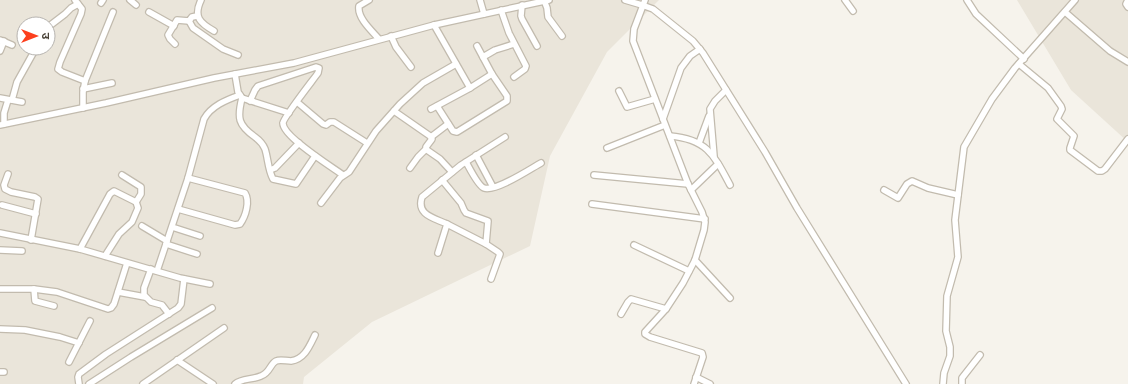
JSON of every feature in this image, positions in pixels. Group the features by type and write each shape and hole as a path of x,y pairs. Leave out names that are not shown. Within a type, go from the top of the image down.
{"street":[{"path":"130,0 136,5"},
{"path":"201,0 197,8 197,16 202,23 214,31"},
{"path":"369,0 359,6 359,9 365,24 379,39"},
{"path":"480,0 484,14"},
{"path":"32,56 17,82 4,113 2,125 235,74 294,63 434,25 546,0 548,17 562,36"},
{"path":"625,0 644,2 693,41 700,49 765,152 805,221 906,384"},
{"path":"845,0 853,11"},
{"path":"967,0 976,14 1024,58"},
{"path":"943,384 944,373 950,356 950,347 946,331 947,296 958,257 955,220 964,147 992,99 1024,58 1075,0"},
{"path":"1128,0 1126,4 1128,7"},
{"path":"56,20 76,2 82,9 58,69 85,81"},
{"path":"644,2 632,38 688,184 705,219 704,230 695,260 666,309 645,330 645,333 650,337 702,353 703,357 694,384"},
{"path":"522,5 522,20 537,46"},
{"path":"501,10 514,44 526,64 526,67 514,77"},
{"path":"83,108 83,89 85,81 114,12"},
{"path":"149,12 174,26"},
{"path":"1065,12 1110,50 1128,62"},
{"path":"189,21 192,17 197,16"},
{"path":"175,44 170,40 168,35 178,20 189,21"},
{"path":"189,21 193,28 223,49 238,55"},
{"path":"434,25 470,88"},
{"path":"391,36 396,47 411,67"},
{"path":"0,51 2,41 12,45"},
{"path":"483,57 496,50 514,44"},
{"path":"436,106 448,124 454,131 457,132 505,102 507,96 492,74 477,46"},
{"path":"607,148 664,122 681,68 690,56 700,49"},
{"path":"321,203 343,175 349,172 367,143 394,111 423,83 456,64"},
{"path":"1019,64 1051,91 1062,107 1057,119 1074,136 1070,150 1098,171 1101,172 1105,169 1128,139"},
{"path":"250,101 258,86 319,68 318,73 283,123 284,128 315,156 343,175"},
{"path":"235,74 241,96 239,115 240,121 247,132 265,148 272,177 276,180 296,184 315,156"},
{"path":"430,109 470,88 492,74"},
{"path":"83,89 112,83"},
{"path":"699,143 713,103 726,90"},
{"path":"619,91 627,107 655,99"},
{"path":"145,297 144,288 154,270 172,227 188,178 206,114 222,102 241,96 250,101 289,113"},
{"path":"0,98 22,102"},
{"path":"297,102 323,124 326,125 330,122 334,122 367,143"},
{"path":"394,111 431,137"},
{"path":"710,114 714,156 730,185"},
{"path":"410,168 426,149 431,141 431,137 448,124"},
{"path":"670,136 687,138 699,143 714,156"},
{"path":"491,279 500,254 486,244 426,215 421,206 422,197 442,180 476,155 505,137"},
{"path":"270,170 275,168 299,143"},
{"path":"426,149 452,172"},
{"path":"476,155 493,187"},
{"path":"466,162 481,186 484,188 493,187 511,180 541,163"},
{"path":"691,190 718,164"},
{"path":"8,174 4,185 5,189 11,192 37,198 38,200 31,240"},
{"path":"122,175 141,187 141,194 136,202"},
{"path":"594,175 688,184"},
{"path":"178,209 235,225 240,224 244,218 248,202 248,198 245,193 188,178"},
{"path":"442,180 461,203 466,213 488,221 486,244"},
{"path":"884,190 898,197 907,184 912,182 958,196"},
{"path":"80,249 112,192 114,191 136,202 138,208 132,222 119,234 105,256"},
{"path":"592,204 705,219"},
{"path":"2,205 36,214"},
{"path":"438,253 447,224"},
{"path":"142,226 166,243 197,254"},
{"path":"172,227 200,236"},
{"path":"0,233 80,249 184,279 210,284"},
{"path":"634,245 689,271"},
{"path":"0,250 22,250"},
{"path":"695,260 730,298"},
{"path":"0,289 34,290 64,294 108,309 114,304 127,263"},
{"path":"79,384 79,374 106,354 180,306 184,279"},
{"path":"34,290 35,301 54,306"},
{"path":"118,292 145,297 151,302 162,305 169,314"},
{"path":"621,314 631,299 666,309"},
{"path":"89,384 212,308"},
{"path":"69,362 90,320"},
{"path":"143,384 224,328"},
{"path":"0,329 25,330 48,336 60,337 79,343"},
{"path":"235,384 241,380 263,376 268,372 272,364 277,361 293,360 302,355 308,349 315,335"},
{"path":"962,384 962,378 980,355"},
{"path":"177,360 213,384"},
{"path":"696,377 710,384"}],"shaded area":[{"path":"0,0 659,0 607,52 550,156 530,246 372,322 304,377 303,384 0,384"},
{"path":"1017,0 1128,0 1128,142 1071,90"}]}
